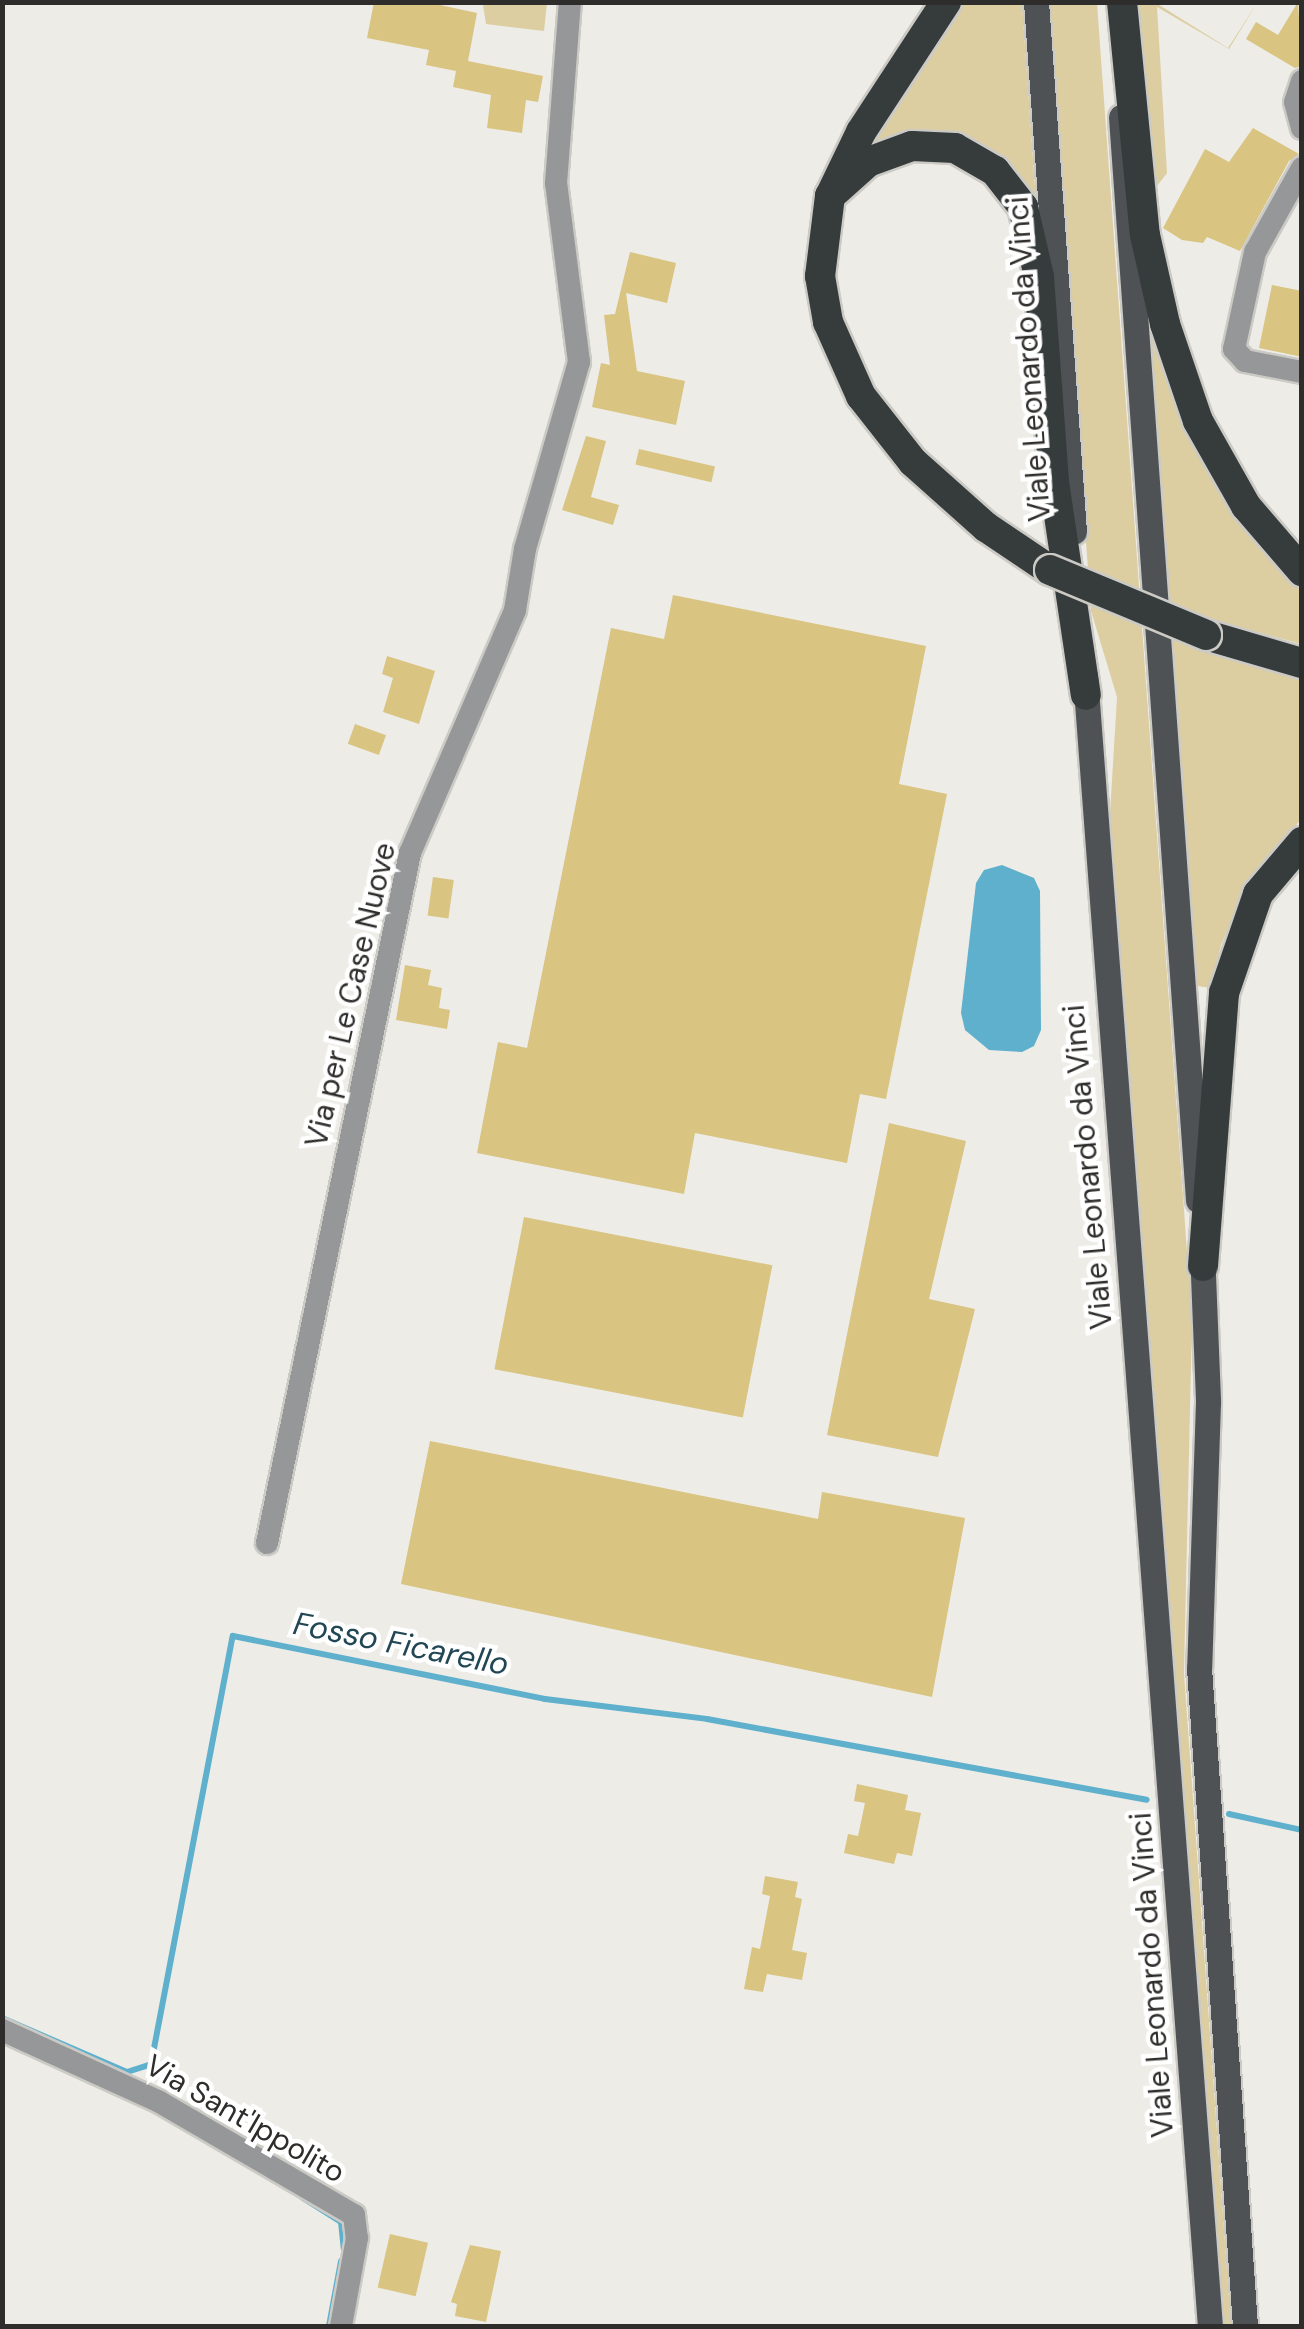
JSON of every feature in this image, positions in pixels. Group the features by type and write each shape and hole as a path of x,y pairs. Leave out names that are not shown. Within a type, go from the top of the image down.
{"highway":[{"path":"946,2 861,132 830,196 820,276 828,322 862,396 933,483 1050,570 1206,635 1302,664"},
{"path":"1120,2 1146,235 1165,324 1198,421 1246,506 1302,571"},
{"path":"830,196 868,162 912,146 955,148 995,171 1023,207 1039,277 1054,482 1086,695"},
{"path":"1203,1266 1224,993 1258,894 1302,842"}],"main road":[{"name":"Viale Leonardo da Vinci","path":"1036,2 1210,2326"},
{"path":"1120,2 1136,370 1203,1266 1208,1402 1199,1668 1244,2326"}],"street":[{"name":"Via per Le Case Nuove","path":"267,1544 410,853 515,610 525,549 580,362 556,183 570,2"},
{"path":"1302,81 1295,98 1302,128"},
{"path":"1302,168 1255,252 1234,349 1245,360 1302,372"},
{"name":"Via Sant'Ippolito","path":"2,2030 158,2101 354,2216 357,2238 341,2326"}],"shaded area":[{"path":"471,3 547,3 544,31 486,24 483,5"},
{"path":"956,3 1022,3 1037,215 1005,168 864,147"},
{"path":"1047,3 1097,3 1192,1321 1184,1673 1231,2326 1223,2326 1108,847 1117,697 1091,611"},
{"path":"1136,3 1156,3 1228,48 1257,3 1229,49 1157,7 1167,173 1154,190"},
{"path":"1146,309 1301,583 1301,644 1217,621 1213,653 1301,679 1302,818 1246,887 1221,945 1211,988 1197,986 1194,958"}],"water":[{"path":"1002,865 1034,878 1040,891 1041,1030 1034,1046 1022,1052 989,1050 965,1030 961,1013 976,883 984,870"}],"building":[{"path":"374,2 426,2 477,13 468,61 543,76 538,102 526,100 522,133 487,128 491,95 453,87 456,71 426,65 429,50 367,38"},
{"path":"1298,2 1302,66 1295,68 1246,39 1256,22 1278,35"},
{"path":"1253,128 1299,154 1289,161 1240,251 1207,237 1203,243 1182,240 1163,228 1205,149 1229,162"},
{"path":"630,252 676,263 667,303 626,293 637,371 685,381 676,425 592,407 601,363 610,365 604,315 615,314"},
{"path":"1272,285 1302,291 1302,357 1259,348"},
{"path":"586,436 606,441 591,497 619,505 613,525 562,510"},
{"path":"639,449 715,467 711,482 635,465"},
{"path":"673,595 926,646 899,784 947,794 886,1099 860,1094 847,1163 695,1133 684,1194 477,1153 498,1042 527,1048 611,628 664,639"},
{"path":"387,656 435,671 419,724 383,712 393,678 382,674"},
{"path":"355,724 386,735 379,755 348,744"},
{"path":"433,877 454,880 448,919 428,916"},
{"path":"405,965 431,970 428,985 442,988 439,1008 450,1010 447,1029 396,1020"},
{"path":"889,1123 966,1141 929,1299 975,1309 938,1457 827,1435"},
{"path":"524,1217 772,1265 743,1417 494,1369"},
{"path":"430,1441 818,1519 822,1492 965,1518 932,1697 401,1584"},
{"path":"857,1784 908,1795 905,1810 921,1813 912,1856 897,1853 894,1864 844,1853 848,1834 858,1836 865,1803 854,1801"},
{"path":"765,1876 798,1882 795,1897 802,1899 792,1950 807,1953 802,1980 767,1974 763,1992 744,1989 752,1947 760,1949 770,1896 762,1894"},
{"path":"390,2234 428,2243 416,2296 378,2288"},
{"path":"470,2245 501,2251 486,2322 455,2316 457,2304 451,2302"}],"waterway":[{"name":"Fosso Ficarello","path":"2,2018 127,2072 151,2064 233,1636 545,1699 707,1719 1147,1800"},
{"name":"Fosso Ficarello","path":"1229,1814 1302,1830"},
{"path":"303,2198 341,2222 344,2249"},
{"path":"329,2326 341,2261"}]}
